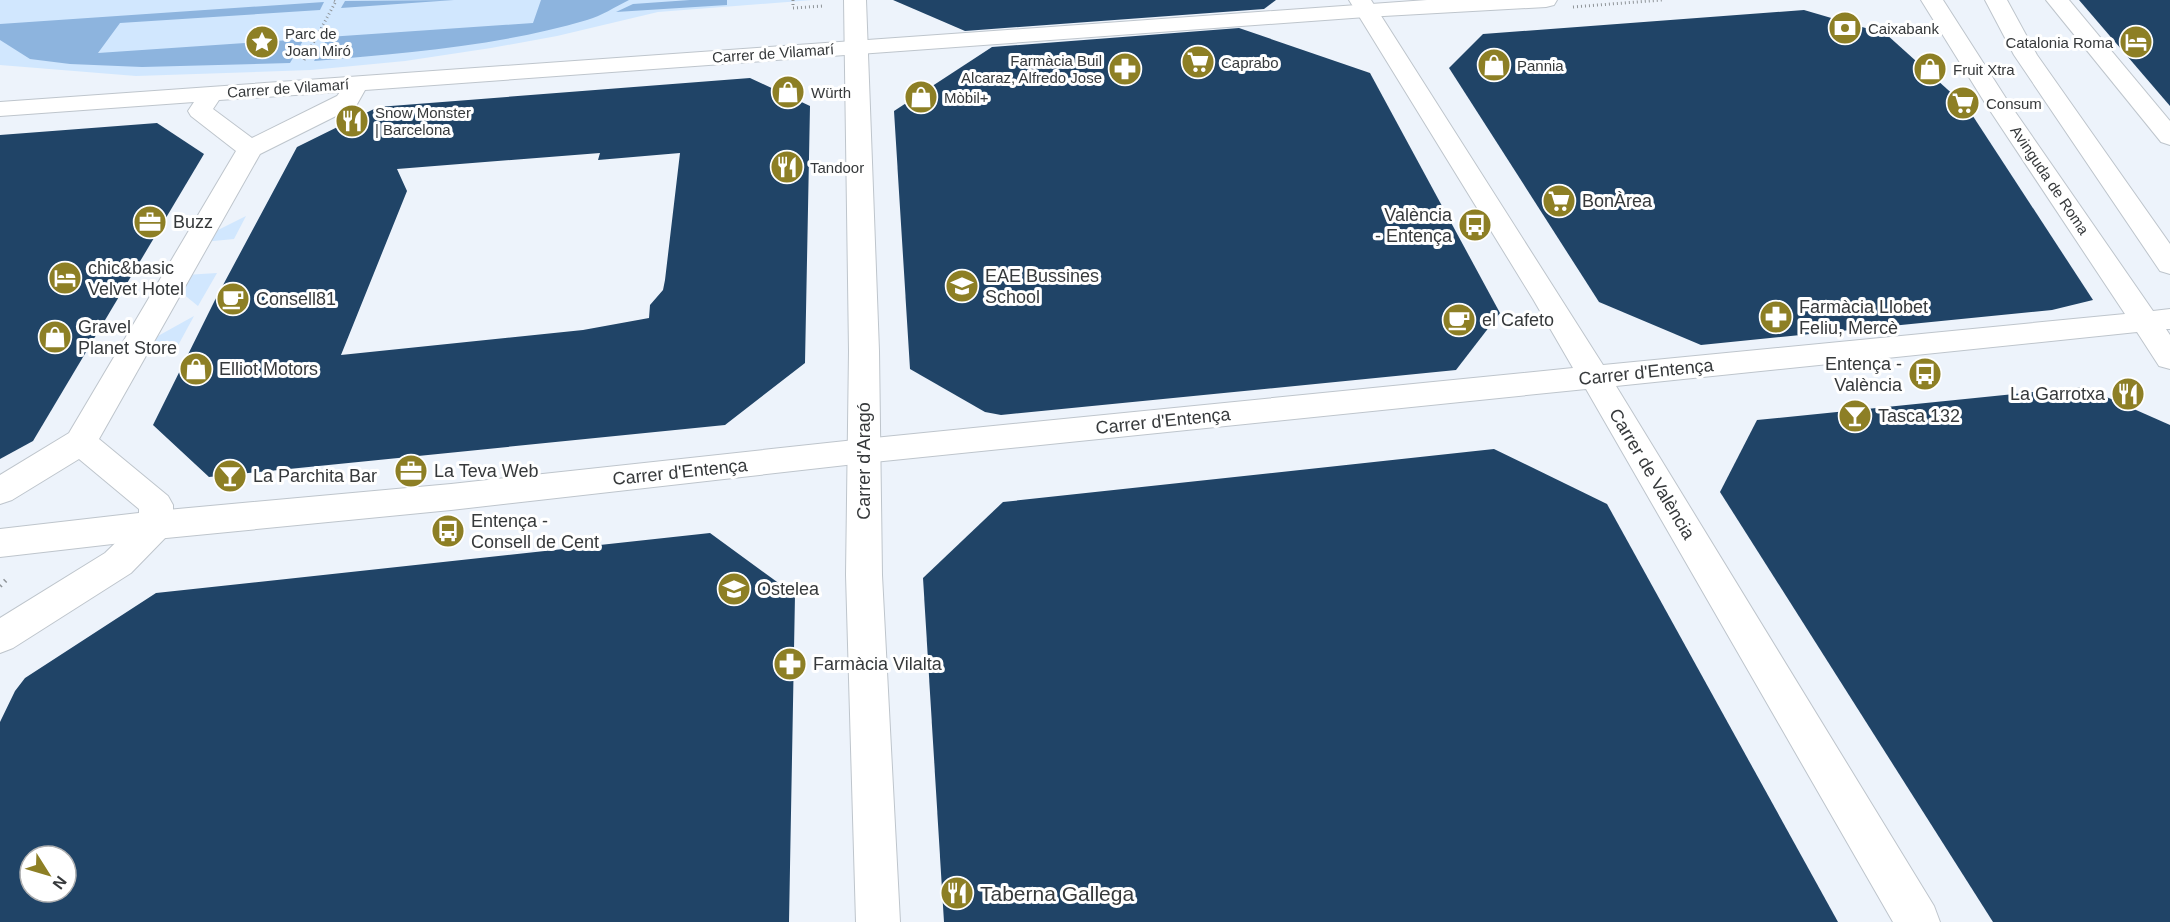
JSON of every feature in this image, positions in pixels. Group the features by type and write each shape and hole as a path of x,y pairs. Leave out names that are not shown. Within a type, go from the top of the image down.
{"street":[{"name":"Carrer d'Aragó","path":"855,0 864,351 865,591 878,922"},
{"name":"Carrer de Vilamarí","path":"0,109 857,47 1363,5 1546,0"},
{"name":"Avinguda de Roma","path":"1932,0 1997,103 2158,321 2170,358"},
{"path":"1996,0 2026,55 2170,265"},
{"path":"2057,0 2170,137"},
{"name":"Carrer de València","path":"1363,5 1595,377 1918,922"},
{"path":"0,491 81,442 249,149 347,101 356,83"},
{"path":"211,94 200,111 249,149"},
{"name":"Carrer d'Entença","path":"0,543 152,511 451,497 864,451 2158,321"},
{"path":"0,638 118,563 152,511 81,442"}],"path":[{"path":"304,61 336,1 334,0"},
{"path":"794,0 793,8 827,6"}],"shaded area":[{"name":"Parc de Joan Miró","path":"0,0 813,0 658,12 557,36 405,61 311,70 136,76 0,65"},
{"path":"246,216 234,239 203,242 208,235"},
{"path":"217,273 198,306 177,289 185,275"},
{"path":"194,316 175,351 141,354 149,341"}],"water":[{"path":"454,0 341,8 345,1"},
{"path":"541,0 629,0 592,18 520,36 452,47 314,61 328,37 533,23"},
{"path":"727,0 727,5 616,12 633,4"},
{"path":"324,2 320,10 120,23 98,53 304,39 290,63 142,67 70,64 30,59 0,40 0,24"}],"building":[{"path":"893,0 1276,0 1264,9 965,31"},
{"path":"2079,0 2170,0 2170,106"},
{"path":"1804,10 1886,34 1967,107 2093,300 2052,310 1701,345 1599,302 1449,68 1483,34"},
{"path":"1239,28 1370,73 1500,313 1456,370 1001,415 985,412 910,369 894,111 992,47"},
{"path":"750,78 810,106 805,363 725,425 209,477 153,425 215,300 297,147 378,107","holes":["600,153 598,160 680,153 665,280 663,290 650,305 649,318 583,330 341,355 407,191 397,169"]},
{"path":"157,123 204,154 33,441 0,459 0,135"},
{"path":"2084,387 2170,425 2170,922 1993,922 1720,492 1757,420"},
{"path":"1494,449 1607,504 1838,922 944,922 923,578 1003,502"},
{"path":"710,533 795,595 789,922 0,922 0,722 15,691 25,678 156,593"}],"place":[{"name":"Caixabank","path":"1845,28"},
{"name":"Parc de Joan Miró","path":"262,42"},
{"name":"Catalonia Roma","path":"2136,42"},
{"name":"Caprabo","path":"1198,62"},
{"name":"Pannia","path":"1494,65"},
{"name":"Farmàcia Buil Alcaraz, Alfredo Jose","path":"1125,69"},
{"name":"Fruit Xtra","path":"1930,69"},
{"name":"Würth","path":"788,92"},
{"name":"Mòbil+","path":"921,97"},
{"name":"Consum","path":"1963,103"},
{"name":"Snow Monster | Barcelona","path":"352,121"},
{"name":"Tandoor","path":"787,167"},
{"name":"BonÀrea","path":"1559,201"},
{"name":"Buzz","path":"150,222"},
{"name":"València - Entença","path":"1475,225"},
{"name":"chic&basic Velvet Hotel","path":"65,278"},
{"name":"EAE Bussines School","path":"962,286"},
{"name":"Consell81","path":"233,299"},
{"name":"Farmàcia Llobet Feliu, Mercè","path":"1776,317"},
{"name":"el Cafeto","path":"1459,320"},
{"name":"Gravel Planet Store","path":"55,337"},
{"name":"Elliot Motors","path":"196,369"},
{"name":"Entença - València","path":"1925,374"},
{"name":"La Garrotxa","path":"2128,394"},
{"name":"Tasca 132","path":"1855,416"},
{"name":"La Teva Web","path":"411,471"},
{"name":"La Parchita Bar","path":"230,476"},
{"name":"Entença - Consell de Cent","path":"448,531"},
{"name":"Ostelea","path":"734,589"},
{"name":"Farmàcia Vilalta","path":"790,664"},
{"name":"Taberna Gallega","path":"957,893"}]}
